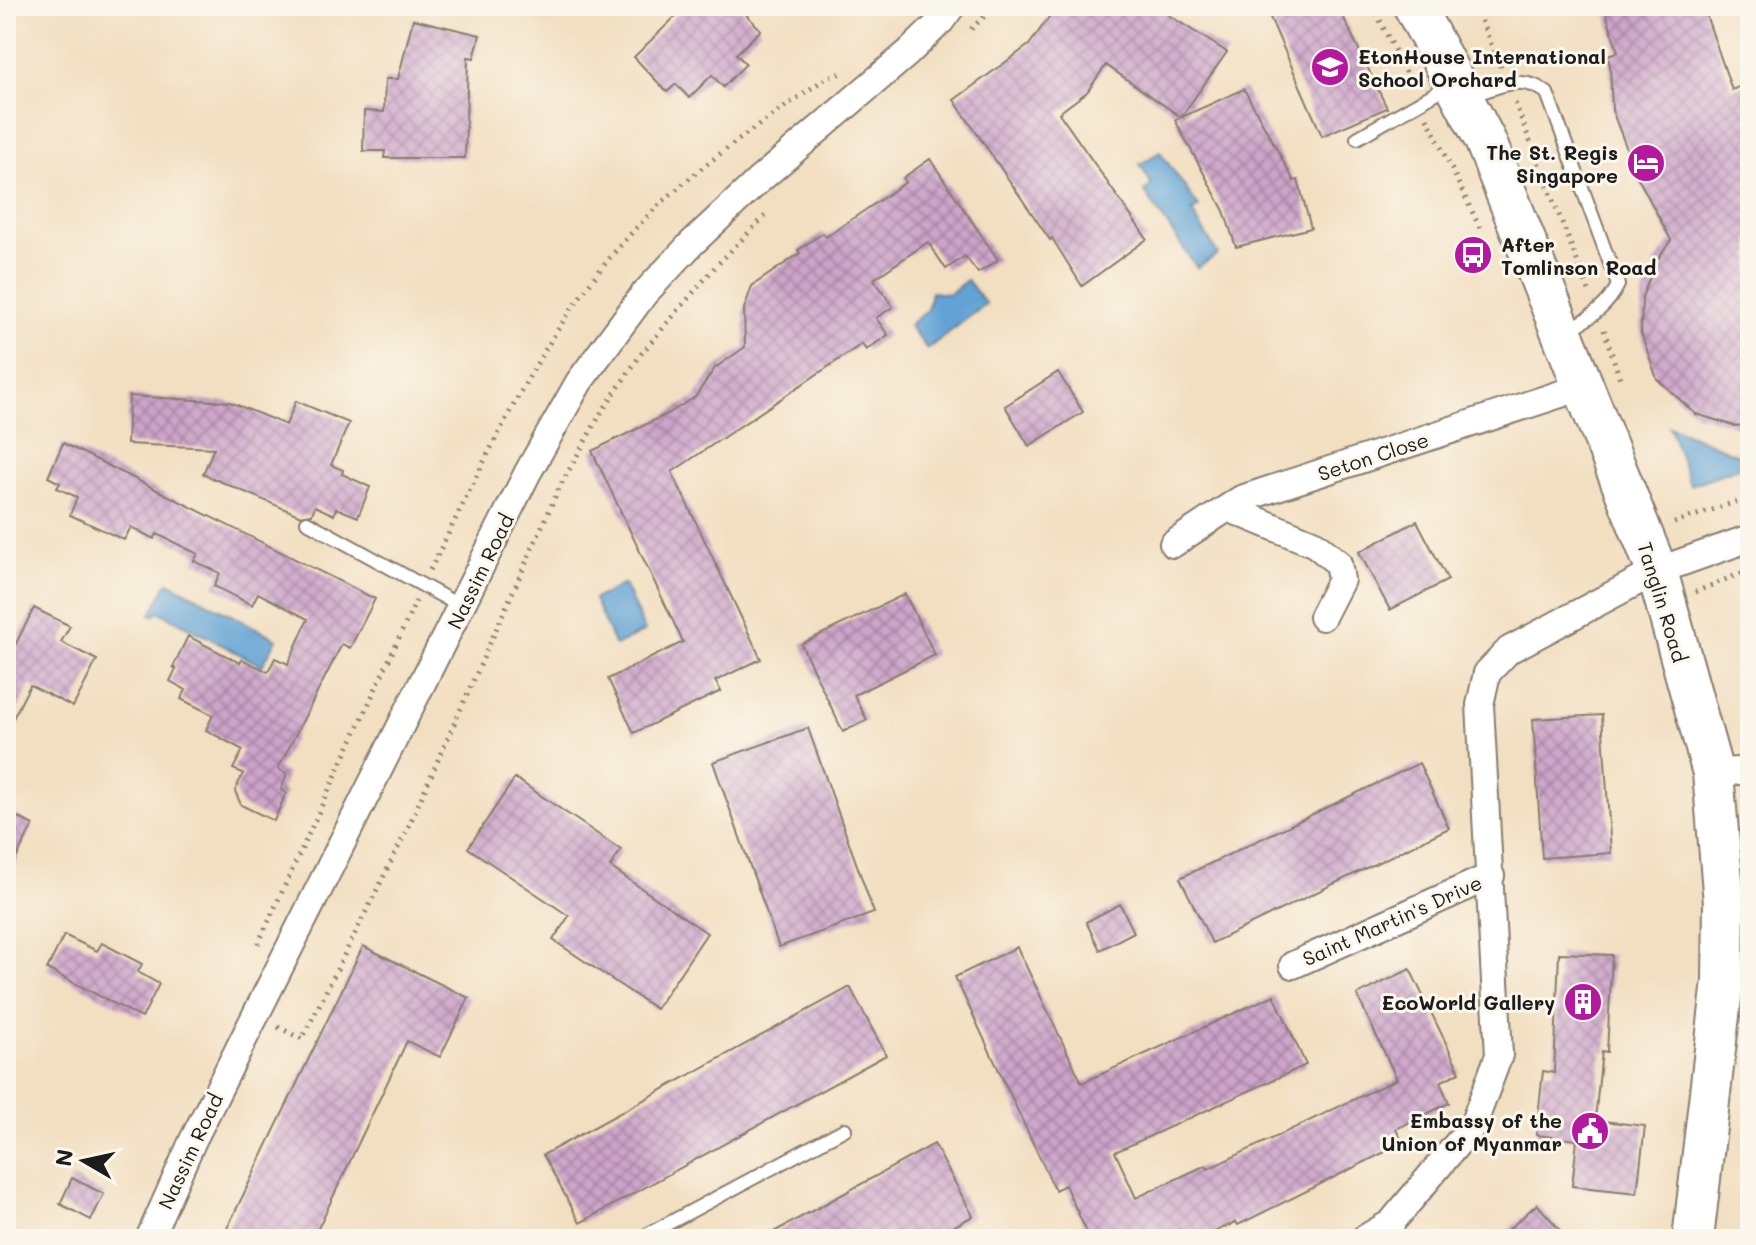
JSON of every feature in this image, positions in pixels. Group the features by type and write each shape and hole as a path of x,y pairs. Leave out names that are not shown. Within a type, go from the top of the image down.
{"main road":[{"name":"Tanglin Road","path":"1414,6 1485,140 1657,571 1732,772 1723,981 1693,1239"}],"street":[{"name":"Nassim Road","path":"149,1239 193,1140 528,472 579,382 644,294 692,243 758,181 908,53 952,6"},
{"name":"Seton Close","path":"1173,544 1241,499 1582,387"},
{"path":"1228,508 1315,544 1338,563 1341,580 1322,617"},
{"name":"Saint Martin's Drive","path":"1364,1239 1391,1223 1473,1125 1499,1055 1480,705 1487,673 1509,650 1657,571 1750,538"},
{"name":"Saint Martin's Drive","path":"1293,965 1491,876"}],"lane":[{"path":"1357,138 1459,90 1532,82 1547,93 1618,285 1613,297 1598,313 1561,335"},
{"path":"307,522 462,607"},
{"path":"639,1239 845,1129"}],"path":[{"path":"256,1016 302,1039 406,832 559,488 601,413 641,354 678,310 778,203"},
{"path":"1670,524 1750,497"},
{"path":"1693,593 1750,570"}],"shaded area":[{"path":"1750,1040 1750,1239 1738,1239 1748,1084"}],"water":[{"path":"1160,152 1199,207 1192,212 1218,254 1197,268 1144,191 1152,185 1140,164"},
{"path":"967,280 986,304 927,349 909,325 927,311 931,292 949,294"},
{"path":"1669,426 1750,460 1750,464 1690,485"},
{"path":"168,582 277,639 262,666 158,611 155,616 151,614"},
{"path":"624,584 645,631 615,646 594,599"}],"building":[{"path":"686,6 738,6 761,30 736,54 746,64 723,87 712,75 689,98 676,84 667,92 634,57"},
{"path":"1057,6 1154,6 1227,52 1181,117 1106,65 1087,92 1059,113 1147,239 1082,286 1052,238 1050,240 954,100 1029,45"},
{"name":"EtonHouse International School Orchard","path":"1265,6 1338,6 1387,108 1322,136"},
{"path":"1604,6 1703,6 1732,90 1750,82 1750,424 1735,426 1696,414 1657,379 1641,333 1642,297 1656,262 1671,240 1638,178 1612,110 1607,55 1618,52"},
{"path":"413,19 480,35 474,58 468,57 465,158 384,158 385,151 363,151 364,111 384,112 385,79 398,79"},
{"path":"1244,89 1294,181 1298,180 1311,228 1236,247 1224,211 1175,120"},
{"path":"930,159 998,260 978,273 965,256 946,269 928,242 874,279 893,307 876,318 888,335 866,350 862,344 672,472 761,659 715,681 721,691 634,733 608,679 683,642 592,451 695,397 715,368 745,347 744,309 752,286 823,233 826,237 906,182 903,178"},
{"path":"1058,372 1083,412 1029,446 1005,406"},
{"path":"129,396 230,402 286,425 296,401 349,423 331,465 343,470 342,474 370,487 358,517 336,508 334,515 315,506 312,514 301,516 203,474 214,448 127,444"},
{"path":"63,443 375,599 350,648 342,644 278,769 287,774 281,790 286,793 274,821 241,805 235,791 243,773 233,769 243,750 206,730 213,715 181,699 186,690 170,681 176,669 173,667 188,636 240,663 242,659 268,672 275,658 288,664 308,619 258,593 252,605 214,586 220,573 194,561 198,554 157,534 154,539 131,527 124,540 70,515 77,497 57,488 60,483 48,477"},
{"path":"1417,521 1448,580 1390,610 1359,552"},
{"path":"905,594 935,655 854,695 867,720 843,732 801,644"},
{"path":"34,608 70,626 61,642 97,660 73,707 30,685 6,732 6,663"},
{"path":"1602,715 1611,853 1542,858 1533,719"},
{"path":"808,728 874,913 779,947 713,762"},
{"path":"1419,763 1449,828 1212,943 1180,878"},
{"path":"515,778 621,850 610,867 707,933 656,1009 553,940 569,916 468,848"},
{"path":"6,811 33,825 6,879"},
{"path":"1120,904 1134,932 1100,950 1086,922"},
{"path":"64,935 97,951 102,943 142,964 138,972 159,984 142,1018 47,969"},
{"path":"363,946 469,998 440,1057 407,1041 313,1239 222,1239"},
{"path":"1017,947 1082,1083 1274,995 1306,1065 1115,1152 1136,1198 1206,1165 1208,1169 1397,1079 1357,995 1410,969 1460,1072 1440,1082 1449,1103 1396,1129 1403,1143 1238,1225 1236,1222 1199,1239 1184,1239 1180,1230 1161,1239 1090,1239 1065,1185 1055,1190 955,977"},
{"path":"1559,953 1612,955 1607,1052 1602,1051 1595,1120 1645,1126 1637,1193 1572,1186 1577,1140 1536,1135 1543,1071 1554,1073"},
{"path":"850,987 886,1055 580,1223 543,1155"},
{"path":"934,1144 973,1216 931,1239 761,1239"},
{"path":"72,1178 104,1194 91,1220 60,1204"},
{"path":"1537,1204 1568,1239 1498,1239"}],"place":[{"name":"EtonHouse International School Orchard","path":"1330,67"},
{"name":"The St. Regis Singapore","path":"1646,163"},
{"name":"After Tomlinson Road","path":"1473,255"},
{"name":"EcoWorld Gallery","path":"1583,1002"},
{"name":"Embassy of the Union of Myanmar","path":"1590,1131"}]}
